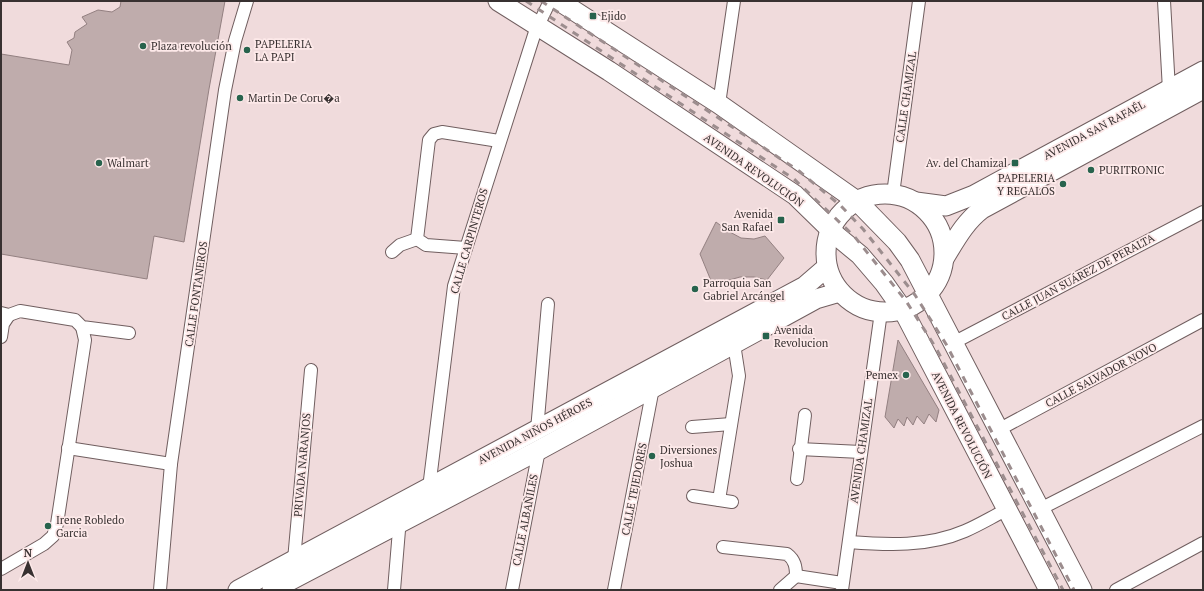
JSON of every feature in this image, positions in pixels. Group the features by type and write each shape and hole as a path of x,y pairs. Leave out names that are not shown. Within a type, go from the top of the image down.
{"main road":[{"name":"AVENIDA REVOLUCIÓN","path":"498,1 538,25 795,195 872,269 903,310 1049,590"},
{"path":"559,1 719,104 857,201 897,242 910,260 1082,590"},
{"name":"AVENIDA SAN RAFAÉL","path":"916,202 946,206 974,195 1203,71"},
{"name":"AVENIDA SAN RAFAÉL","path":"945,257 961,229 982,209 1203,89"},
{"path":"874,194 893,194 903,196 916,202 935,220 942,233 945,257 938,281 927,295 919,302 903,310 881,312 857,305 840,292 832,280 827,267 827,241 837,217 857,201 874,194"},
{"name":"AVENIDA NIÑOS HÉROES","path":"238,590 805,286 827,267"},
{"name":"AVENIDA NIÑOS HÉROES","path":"272,590 539,450 816,299 840,292"}],"street":[{"name":"CALLE FONTANEROS","path":"160,590 171,464 225,90 235,41 247,1"},
{"name":"CALLE CARPINTEROS","path":"429,488 454,286 499,141 538,25 550,1"},
{"path":"719,104 734,1"},
{"name":"CALLE CHAMIZAL","path":"893,194 919,1"},
{"path":"1164,1 1169,90"},
{"path":"417,239 429,140 434,134 442,132 499,141"},
{"name":"CALLE JUAN SUÁREZ DE PERALTA","path":"952,343 1203,212"},
{"path":"417,239 426,245 466,248"},
{"path":"392,252 400,245 417,239"},
{"path":"537,430 548,304"},
{"path":"1,337 5,314 20,311 75,320 82,327 84,340 57,524 53,536 44,544 1,569"},
{"name":"AVENIDA CHAMIZAL","path":"842,587 881,312"},
{"name":"CALLE SALVADOR NOVO","path":"998,430 1203,320"},
{"path":"82,327 129,333"},
{"path":"719,500 739,376 734,344"},
{"name":"PRIVADA NARANJOS","path":"294,560 311,370"},
{"name":"CALLE TEJEDORES","path":"614,590 653,388"},
{"path":"797,479 799,449 805,414"},
{"path":"692,427 731,424"},
{"path":"1040,509 1203,426"},
{"path":"68,448 171,464"},
{"path":"799,449 861,452"},
{"name":"CALLE ALBAÑILES","path":"512,590 539,450"},
{"path":"694,496 732,502"},
{"path":"394,590 401,503"},
{"path":"849,542 883,545 930,542 964,532 1006,510"},
{"path":"1116,590 1203,543"},
{"path":"723,547 787,554 794,561 796,576"},
{"path":"796,576 842,587"},
{"path":"780,590 796,576"}],"building":[{"name":"Walmart","path":"121,1 225,1 184,242 154,236 147,279 1,254 1,54 69,65 72,50 67,42 74,38 75,32 87,24 82,17 98,10 112,12 120,7"},
{"path":"716,222 741,238 754,239 765,236 784,258 767,280 754,277 740,277 726,281 714,288 700,254"},
{"name":"Pemex","path":"898,340 939,410 936,422 929,414 924,424 917,416 913,425 907,417 904,426 898,419 894,428 885,417"}],"railway":[{"path":"526,1 794,179 854,236 906,301 936,348 1063,590"},
{"path":"541,1 799,171 841,206 863,229 915,295 946,344 1074,590"}],"place":[{"name":"Ejido","path":"593,16"},
{"name":"Plaza revolución","path":"143,46"},
{"name":"PAPELERIA LA PAPI","path":"247,50"},
{"name":"Martin De Coru�a","path":"240,98"},
{"name":"Walmart","path":"99,163"},
{"name":"Av. del Chamizal","path":"1015,163"},
{"name":"PURITRONIC","path":"1091,170"},
{"name":"PAPELERIA Y REGALOS","path":"1063,184"},
{"name":"Avenida San Rafael","path":"781,220"},
{"name":"Parroquia San Gabriel Arcángel","path":"695,289"},
{"name":"Avenida Revolucion","path":"766,336"},
{"name":"Pemex","path":"906,375"},
{"name":"Diversiones Joshua","path":"652,456"},
{"name":"Irene Robledo Garcia","path":"48,526"}]}
